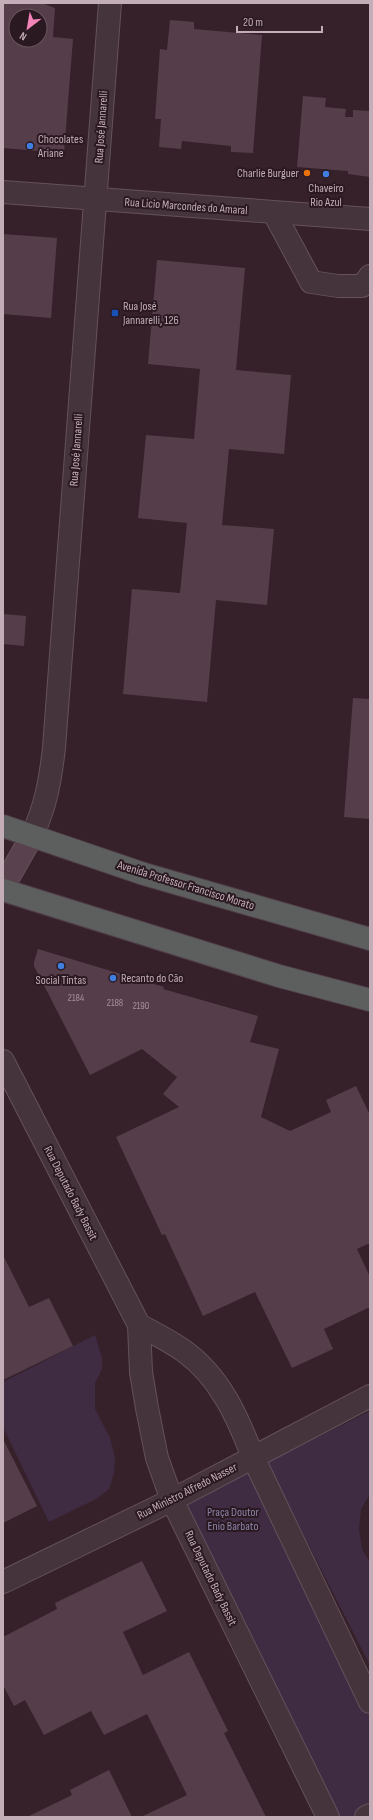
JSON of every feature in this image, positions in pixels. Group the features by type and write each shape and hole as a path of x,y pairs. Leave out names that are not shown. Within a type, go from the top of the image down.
{"highway":[{"name":"Avenida Professor Francisco Morato","path":"3,826 144,874 370,939"},
{"path":"3,890 279,976 370,1000"}],"main road":[{"name":"Rua José Jannarelli","path":"3,887 32,836"}],"street":[{"name":"Rua José Jannarelli","path":"32,836 42,813 49,787 54,748 110,3"},
{"name":"Rua Licio Marcondes do Amaral","path":"3,192 370,219"},
{"path":"274,213 311,282 338,286 362,286 370,276"},
{"name":"Rua Deputado Bady Bassit","path":"3,1061 139,1325 142,1372 147,1408 157,1458 172,1500 328,1817"},
{"path":"139,1325 184,1350 206,1370 229,1402 253,1457 370,1702"},
{"name":"Rua Ministro Alfredo Nasser","path":"3,1582 172,1500 370,1396"},
{"path":"366,1817 370,1815"}],"green space":[{"path":"95,1335 102,1358 102,1369 95,1383 95,1409 110,1438 115,1458 114,1473 109,1489 98,1498 49,1522 3,1427 3,1382"},
{"path":"370,1411 370,1494 361,1509 359,1529 362,1549 370,1563 370,1665 267,1463"},
{"name":"Praça Doutor Enio Barbato","path":"253,1457 370,1702 370,1815 366,1817 328,1817 172,1500"}],"building":[{"path":"3,3 42,3 55,8 53,37 73,39 64,153 3,148"},
{"path":"170,20 194,22 194,29 262,35 253,153 231,152 231,146 182,141 181,149 159,147 161,119 155,119 160,49 167,50"},
{"path":"303,96 326,98 325,107 346,109 345,117 353,117 353,110 370,111 370,177 348,174 348,171 297,167"},
{"path":"3,234 57,238 51,318 3,314"},
{"path":"157,260 245,268 236,370 291,375 284,454 229,449 222,525 274,529 267,605 216,600 207,702 123,694 132,589 180,593 187,523 138,518 146,435 194,439 200,369 148,364"},
{"path":"3,614 26,616 24,646 3,644"},
{"path":"353,698 370,699 370,819 344,817"},
{"path":"38,949 164,987 163,989 258,1016 250,1042 279,1049 261,1117 290,1131 331,1112 326,1100 356,1086 370,1115 370,1243 357,1249 370,1277 370,1307 324,1329 333,1349 292,1368 255,1292 203,1316 165,1234 162,1235 116,1137 179,1107 163,1094 177,1077 142,1049 90,1075 34,966"},
{"path":"3,1255 29,1307 49,1298 73,1346 3,1380"},
{"path":"3,1439 37,1506 3,1523"},
{"path":"142,1561 167,1611 123,1632 143,1675 189,1652 228,1731 224,1733 266,1817 141,1817 187,1795 147,1714 104,1735 91,1711 44,1735 25,1700 14,1706 3,1685 3,1637 57,1609 55,1603"},
{"path":"109,1770 132,1817 27,1817 72,1795 70,1790"}],"place":[{"name":"Chocolates Ariane","path":"30,146"},
{"name":"Charlie Burguer","path":"307,173"},
{"name":"Chaveiro Rio Azul","path":"326,174"},
{"name":"Rua José Jannarelli, 126","path":"115,313"},
{"name":"Social Tintas","path":"61,966"},
{"name":"Recanto do Cão","path":"113,978"}]}
